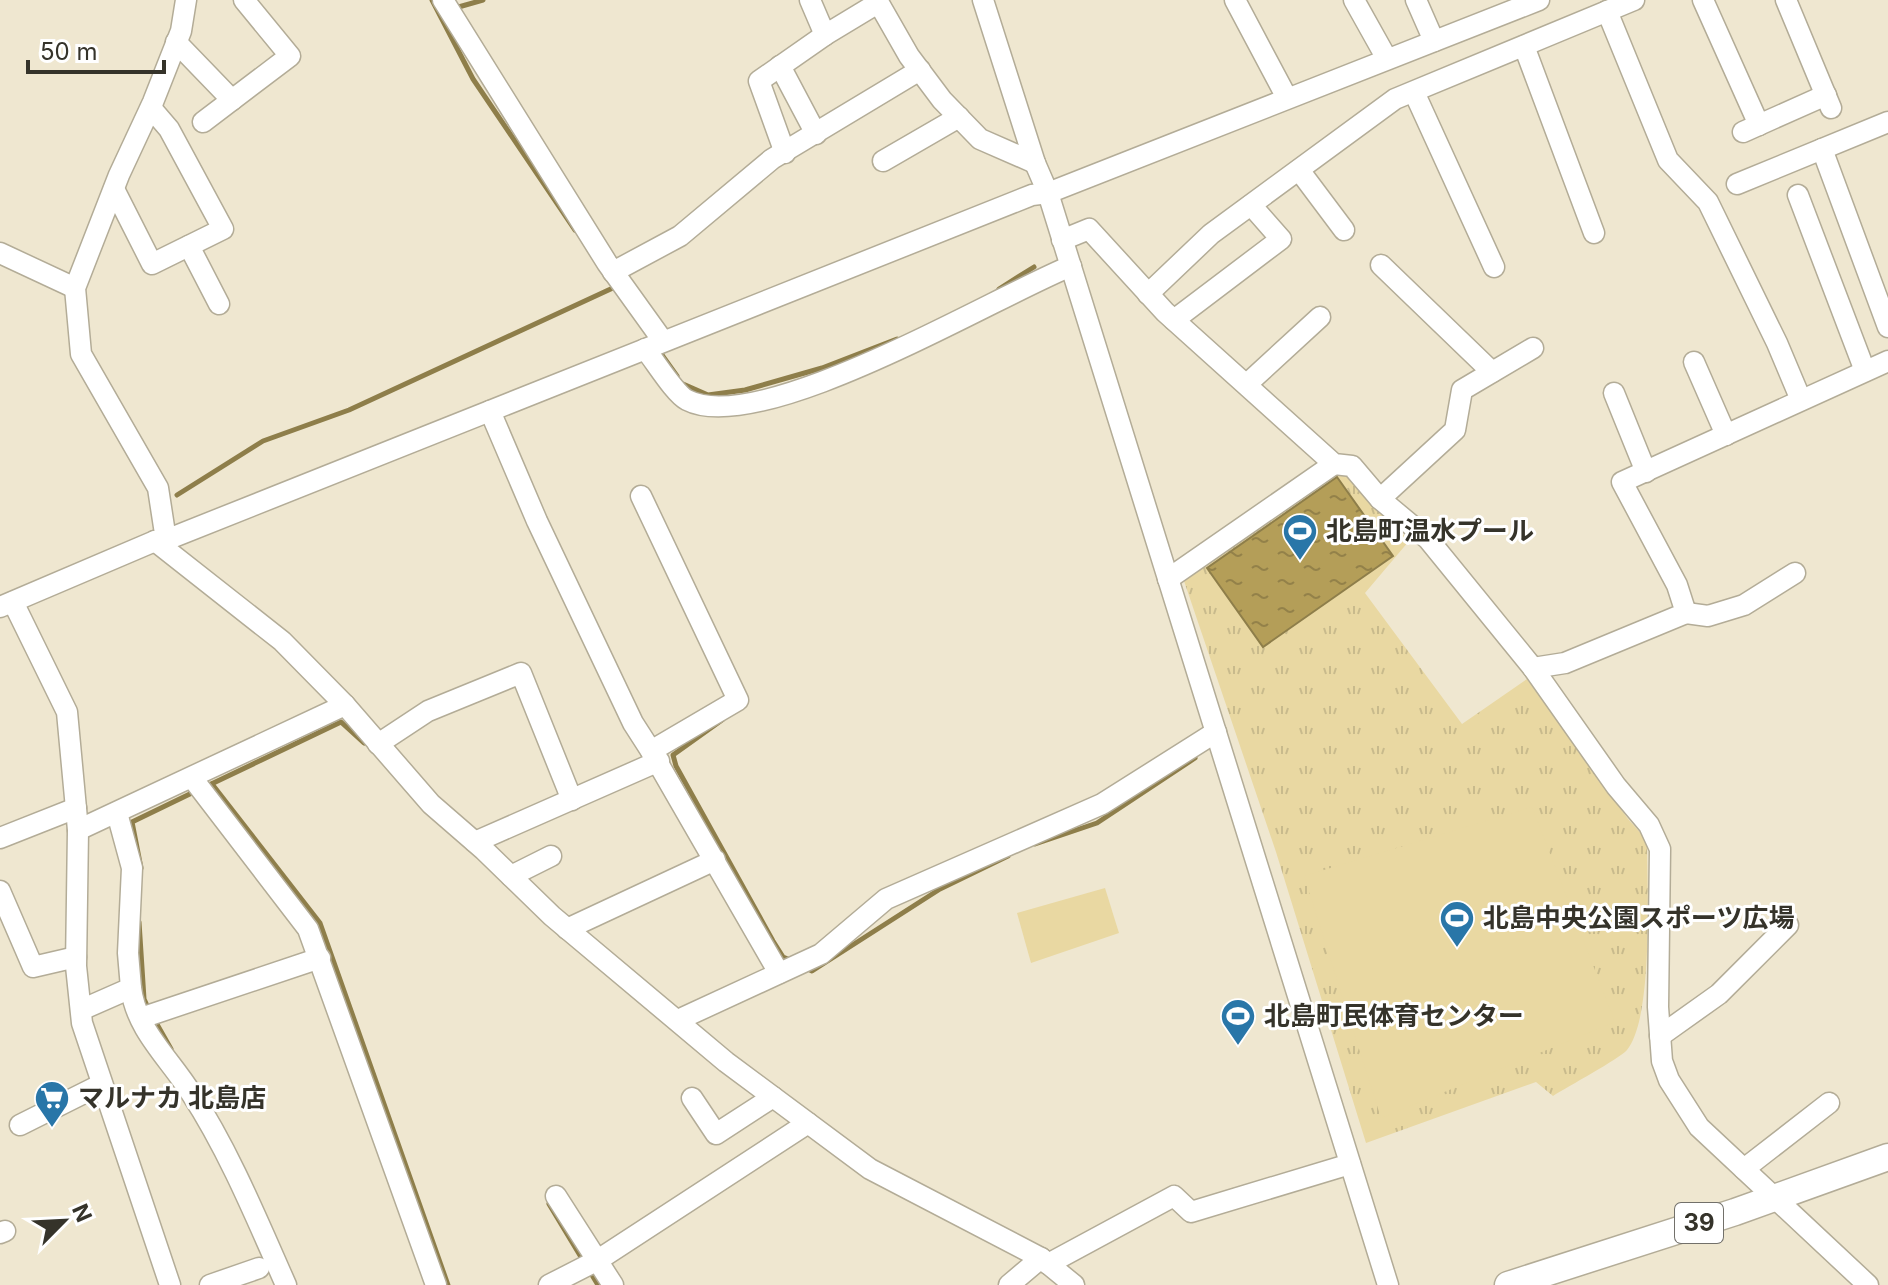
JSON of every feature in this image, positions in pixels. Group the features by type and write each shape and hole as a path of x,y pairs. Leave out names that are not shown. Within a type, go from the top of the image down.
{"main road":[{"name":"39","path":"1508,1285 1776,1198 1888,1157"}],"street":[{"path":"186,0 176,42 151,108 114,189 75,288 81,354 158,488 161,540 282,641 345,705 431,804 567,929 726,1062 870,1169 936,1201 1044,1261 1074,1285"},
{"path":"203,122 290,56 244,0"},
{"path":"810,0 825,35"},
{"path":"983,0 1035,163 1048,193 1388,1285"},
{"path":"1235,0 1287,98"},
{"path":"1354,0 1387,59"},
{"path":"1416,0 1434,41"},
{"path":"1148,294 1211,234 1395,99 1634,0"},
{"path":"1703,0 1751,129 1829,101 1786,0"},
{"path":"448,1 613,272 685,399 714,408 753,404 860,366 925,338 1031,282 1071,266"},
{"path":"785,153 759,81 878,1 920,70 980,139 1035,163"},
{"path":"170,1285 82,1023 76,957 78,830 67,712 6,604 1032,195 1048,193 1529,2"},
{"path":"1607,11 1668,160 1708,202 1777,343 1801,400"},
{"path":"176,42 232,100"},
{"path":"1524,46 1594,233"},
{"path":"780,66 816,134"},
{"path":"613,272 680,236 772,159 920,70"},
{"path":"1414,92 1494,267"},
{"path":"114,189 152,264 223,229 169,129 151,108"},
{"path":"883,161 959,117"},
{"path":"1737,184 1888,122"},
{"path":"1822,149 1888,327"},
{"path":"1299,170 1344,230"},
{"path":"1798,195 1865,371"},
{"path":"1174,320 1281,239 1251,205"},
{"path":"1062,240 1089,229 1174,320 1334,464 1352,466 1380,499 1428,539 1533,668 1616,786 1649,825 1660,849 1660,1036 1662,1061 1669,1080 1699,1127 1868,1285"},
{"path":"189,246 219,304"},
{"path":"0,253 75,288"},
{"path":"1381,265 1492,372"},
{"path":"1247,384 1320,317"},
{"path":"1380,499 1455,430 1462,390 1533,348"},
{"path":"1686,613 1677,585 1622,482 1888,361"},
{"path":"1694,362 1726,435"},
{"path":"1614,393 1646,472"},
{"path":"490,411 537,521 626,710 779,973"},
{"path":"1168,579 1334,464"},
{"path":"475,842 572,800 655,756 738,700 641,496"},
{"path":"1533,668 1565,663 1686,613 1708,616 1744,605 1795,573"},
{"path":"378,744 428,711 521,673 572,800"},
{"path":"78,830 193,779 345,705"},
{"path":"678,1020 821,954 886,899 1102,804 1216,732"},
{"path":"193,779 308,929 436,1285"},
{"path":"0,838 76,808"},
{"path":"117,813 132,868 128,953 133,1003 162,1056 191,1092 243,1190 286,1285"},
{"path":"511,876 551,856"},
{"path":"567,929 715,860"},
{"path":"0,891 33,967 76,957"},
{"path":"1660,1036 1719,994 1788,925"},
{"path":"141,1018 320,958"},
{"path":"81,1010 131,988"},
{"path":"20,1125 102,1084"},
{"path":"692,1098 716,1134 773,1097"},
{"path":"1744,1169 1829,1103"},
{"path":"549,1285 590,1265 808,1123"},
{"path":"1009,1285 1044,1261 1174,1196 1191,1212 1350,1164"},
{"path":"556,1196 590,1265 613,1285"},
{"path":"210,1285 259,1268"}],"green space":[{"path":"1344,470 1409,541 1365,593 1462,724 1527,679 1628,819 1647,840 1645,981 1636,1033 1627,1050 1553,1096 1536,1082 1366,1143 1276,852 1183,578"},
{"name":"北島中央公園スポーツ広場","path":"1532,807 1615,1022 1381,1118 1304,876"},
{"path":"1105,888 1119,933 1031,963 1017,913"}],"water":[{"name":"北島町温水プール","path":"1337,477 1393,556 1263,647 1207,568"}],"waterway":[{"path":"432,0 473,79 575,230"},
{"path":"455,8 483,0"},
{"path":"999,289 1034,267"},
{"path":"177,495 263,441 349,410 615,287"},
{"path":"683,384 708,395 745,390 822,368 897,339"},
{"path":"657,348 677,376"},
{"path":"722,720 673,755 676,766 773,941 783,957 790,960"},
{"path":"205,787 341,722 364,743"},
{"path":"1035,844 1097,823 1195,758"},
{"path":"212,784 320,923 448,1285"},
{"path":"141,868 132,822 196,791"},
{"path":"806,968 812,971 940,889 1008,856"},
{"path":"139,922 144,999 149,1010"},
{"path":"154,1019 171,1049"},
{"path":"549,1204 584,1262"},
{"path":"589,1270 598,1285"}],"place":[{"name":"北島町温水プール","path":"1300,562"},
{"name":"北島中央公園スポーツ広場","path":"1457,949"},
{"name":"北島町民体育センター","path":"1238,1047"},
{"name":"マルナカ 北島店","path":"52,1129"}]}
